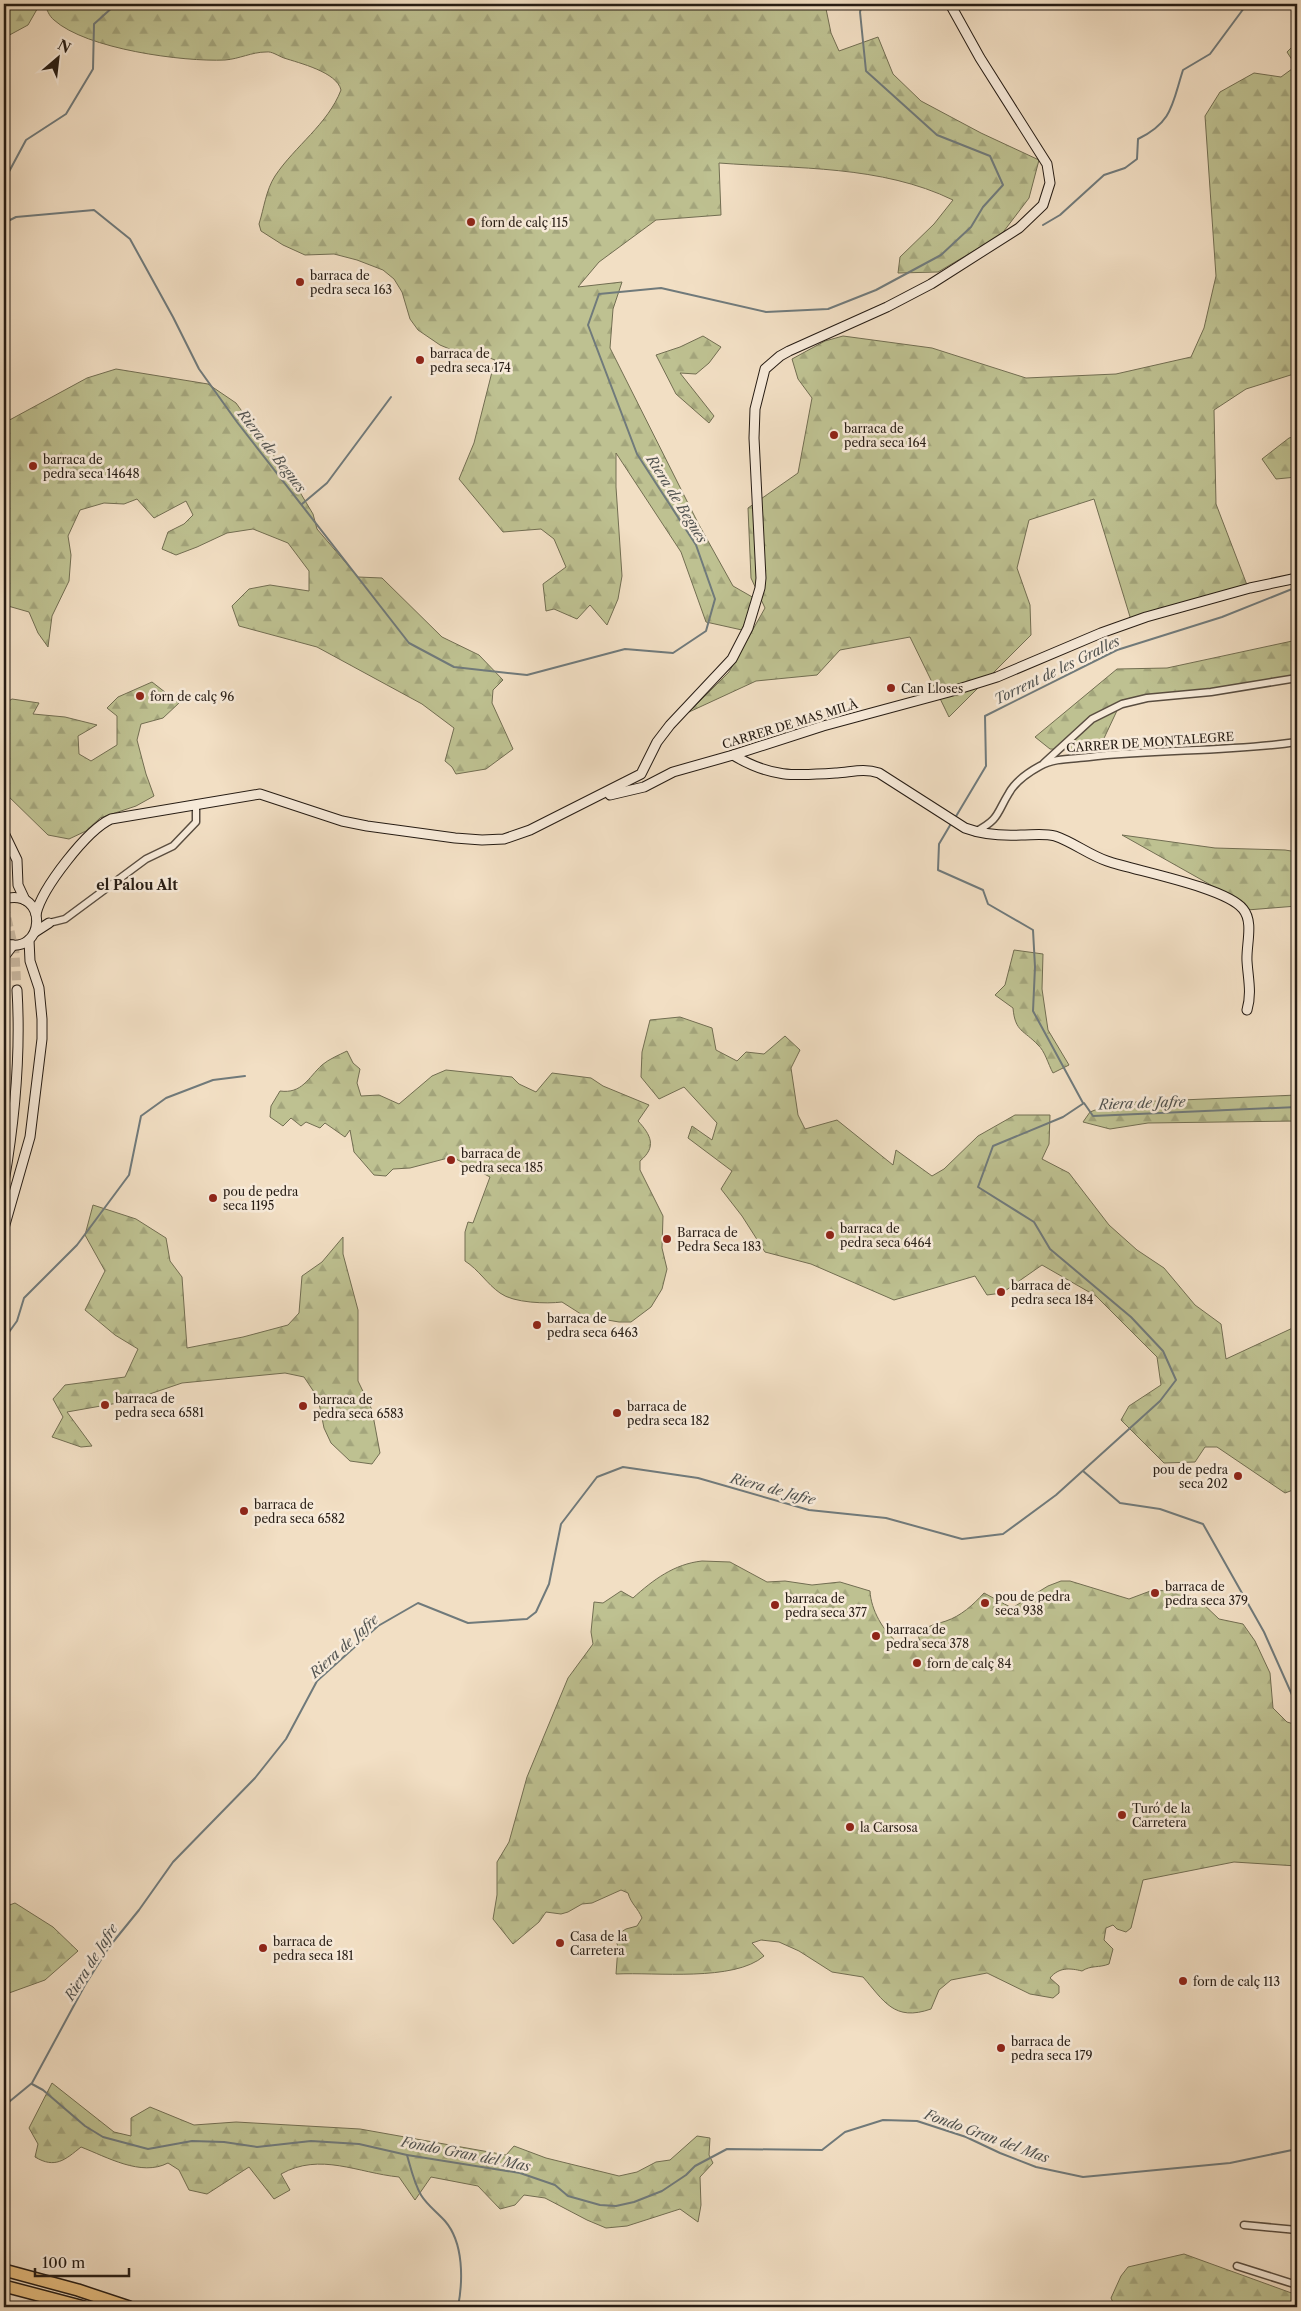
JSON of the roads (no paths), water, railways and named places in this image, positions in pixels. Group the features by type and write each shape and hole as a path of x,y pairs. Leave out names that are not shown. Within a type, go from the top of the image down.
{"highway":[{"path":"4,2270 78,2290 129,2307"},
{"path":"4,2286 84,2307"}],"street":[{"path":"35,932 44,892 83,842 104,822 111,819 260,794 351,823 482,840 515,836 641,774 654,748 666,730 680,712 732,659 748,628 760,588 754,424 761,381 765,369 780,356 887,308 931,284 1019,228 1043,205 1050,182 1047,164 980,58 950,4"},
{"name":"CARRER DE MAS MILÀ","path":"592,798 644,787 673,772 733,756 823,726 997,677 1101,633 1146,617 1250,588 1297,578"},
{"path":"1041,765 1092,719 1122,704 1148,698 1211,692 1297,678"},
{"name":"CARRER DE MONTALEGRE","path":"976,832 991,824 1014,786 1041,765 1053,761 1117,754 1206,750 1297,742"},
{"path":"733,756 753,767 780,775 820,774 866,769 879,773 965,828 976,832 996,835 1033,834 1055,836 1105,860 1184,882 1229,899 1241,907 1247,915 1247,962 1250,993 1247,1010"},
{"path":"4,957 13,946 29,940 35,932 49,923 65,919 146,859 173,846 196,822 196,804"},
{"path":"4,833 18,860 18,886 37,918 49,923"},
{"path":"4,899 11,897 27,901 44,892"},
{"path":"4,1228 30,1137 42,1039 39,988 30,961 29,940"},
{"path":"4,943 13,946"},
{"path":"4,1182 16,1102 18,1069 17,990"},
{"path":"1244,2225 1297,2230"},
{"path":"1237,2266 1297,2285"}],"waterway":[{"path":"4,181 26,140 66,114 93,69 94,24 114,6 121,4"},
{"name":"Riera de Begues","path":"4,223 16,217 94,210 130,239 199,369 237,422 409,643 454,667 527,675 625,649 673,653 706,631 715,599 696,545 637,454 588,325 599,294 661,288 766,312 828,309 876,290 941,255 971,227 983,207 1003,185 990,156 937,135 866,71 860,12 862,4"},
{"path":"1043,225 1060,215 1104,175 1125,168 1137,159 1138,139 1150,133 1165,119 1170,111 1183,70 1210,54 1247,4"},
{"path":"302,504 327,483 391,397"},
{"name":"Torrent de les Gralles","path":"955,818 986,766 985,716 1117,650 1222,617 1297,587"},
{"name":"Torrent de les Gralles","path":"952,822 939,844 938,870 983,890 988,904 1033,930 1035,967 1033,1011 1083,1103"},
{"path":"4,1339 17,1321 24,1298 77,1245 129,1175 141,1116 166,1098 213,1080 245,1076"},
{"name":"Riera de Jafre","path":"4,2106 32,2083 85,1985 109,1947 139,1910 173,1862 255,1778 286,1739 317,1681 378,1626 418,1603 468,1623 527,1619 536,1612 549,1584 561,1524 597,1477 623,1467 698,1478 809,1510 886,1518 962,1539 1003,1534 1056,1495 1160,1401 1176,1380 1163,1351 1131,1317 1050,1249 1034,1222 978,1187 993,1146 1063,1117 1084,1103 1093,1116 1297,1107"},
{"path":"1083,1471 1120,1503 1160,1509 1203,1524 1264,1632 1297,1706"},
{"name":"Fondo Gran del Mas","path":"32,2084 43,2090 85,2126 103,2137 148,2149 192,2141 224,2142 257,2147 311,2141 359,2144 407,2155 520,2173 555,2185 568,2196 600,2205 616,2206 634,2202 662,2191 686,2175 695,2166 727,2149 822,2150 845,2132 883,2120 917,2121 966,2137 1036,2167 1083,2177 1230,2163 1297,2149"},
{"path":"407,2155 421,2195 445,2221 456,2240 461,2274 458,2307"}],"tunnel":[{"path":"4,905 15,953 17,990"}],"place":[{"name":"forn de calç 115","path":"471,222"},
{"name":"barraca de pedra seca 163","path":"300,282"},
{"name":"barraca de pedra seca 174","path":"420,360"},
{"name":"barraca de pedra seca 164","path":"834,435"},
{"name":"barraca de pedra seca 14648","path":"33,466"},
{"name":"Can Lloses","path":"891,688"},
{"name":"forn de calç 96","path":"140,696"},
{"name":"barraca de pedra seca 185","path":"451,1160"},
{"name":"pou de pedra seca 1195","path":"213,1198"},
{"name":"barraca de pedra seca 6464","path":"830,1235"},
{"name":"Barraca de Pedra Seca 183","path":"667,1239"},
{"name":"barraca de pedra seca 184","path":"1001,1292"},
{"name":"barraca de pedra seca 6463","path":"537,1325"},
{"name":"barraca de pedra seca 6581","path":"105,1405"},
{"name":"barraca de pedra seca 6583","path":"303,1406"},
{"name":"barraca de pedra seca 182","path":"617,1413"},
{"name":"pou de pedra seca 202","path":"1238,1476"},
{"name":"barraca de pedra seca 6582","path":"244,1511"},
{"name":"barraca de pedra seca 379","path":"1155,1593"},
{"name":"pou de pedra seca 938","path":"985,1603"},
{"name":"barraca de pedra seca 377","path":"775,1605"},
{"name":"barraca de pedra seca 378","path":"876,1636"},
{"name":"forn de calç 84","path":"917,1663"},
{"name":"Turó de la Carretera","path":"1122,1815"},
{"name":"la Carsosa","path":"850,1827"},
{"name":"Casa de la Carretera","path":"560,1943"},
{"name":"barraca de pedra seca 181","path":"263,1948"},
{"name":"forn de calç 113","path":"1183,1981"},
{"name":"barraca de pedra seca 179","path":"1001,2048"}],"district":[{"name":"el Palou Alt","path":"137,885"}]}
